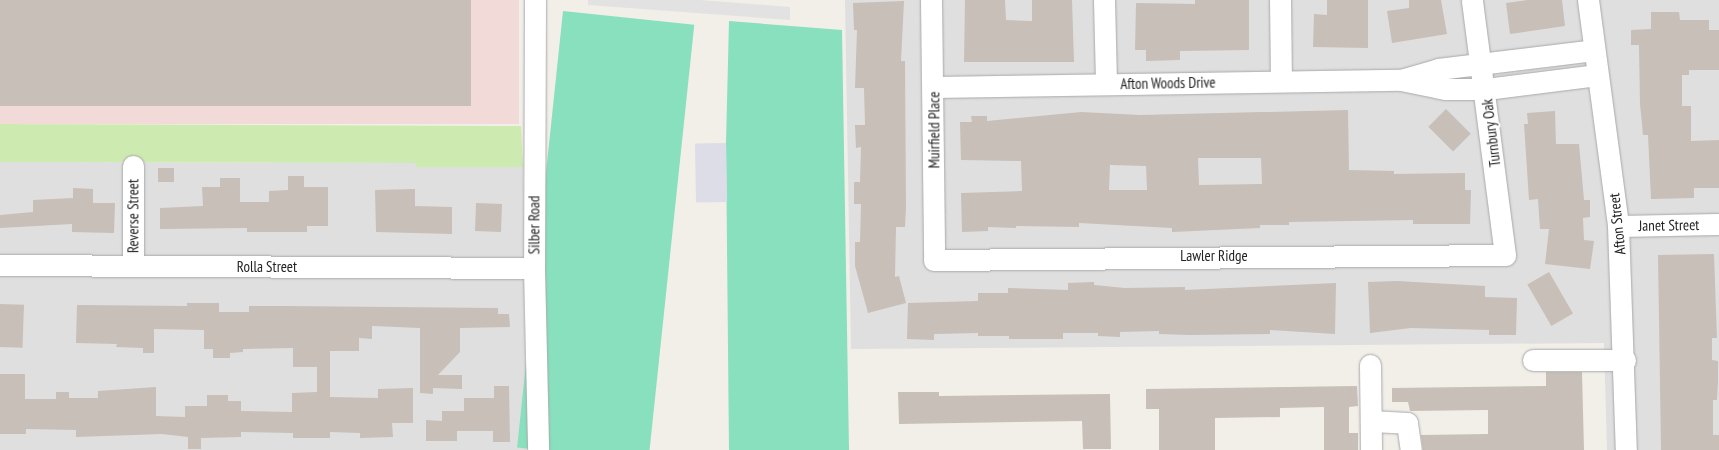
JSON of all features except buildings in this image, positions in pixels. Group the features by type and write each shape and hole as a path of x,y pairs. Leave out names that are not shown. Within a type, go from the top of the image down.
{"street":[{"name":"Silber Road","path":"535,0 534,268 538,450"},
{"name":"Muirfield Place","path":"931,0 934,88 934,260"},
{"path":"1104,0 1106,84"},
{"path":"1280,0 1280,81"},
{"name":"Turnbury Oak","path":"1472,0 1486,90 1505,255 1493,255"},
{"name":"Afton Street","path":"1588,0 1618,226 1625,360 1626,450"},
{"name":"Afton Woods Drive","path":"1401,80 1438,69 1594,50"},
{"name":"Afton Woods Drive","path":"934,88 1401,80 1445,89 1486,90 1597,75"},
{"name":"Reverse Street","path":"133,166 133,266"},
{"name":"Janet Street","path":"1618,226 1719,224"},
{"name":"Lawler Ridge","path":"934,260 1493,255"},
{"name":"Rolla Street","path":"0,265 534,268"},
{"path":"1533,360 1625,360"},
{"path":"1370,365 1371,450"},
{"path":"1371,421 1407,423 1411,450"}],"shaded area":[{"path":"0,0 519,0 519,124 0,124"},
{"path":"588,0 700,0 790,7 790,20 588,5"},
{"path":"845,0 1719,0 1719,450 1607,450 1604,343 851,349"},
{"path":"726,143 727,202 696,203 695,144"},
{"path":"0,162 416,163 416,167 523,167 526,450 0,450"}],"green space":[{"path":"563,11 694,25 650,450 540,450 517,448"},
{"path":"729,21 842,30 849,450 729,450 726,143"},
{"path":"0,124 521,126 523,167 416,167 416,163 0,162"}]}
